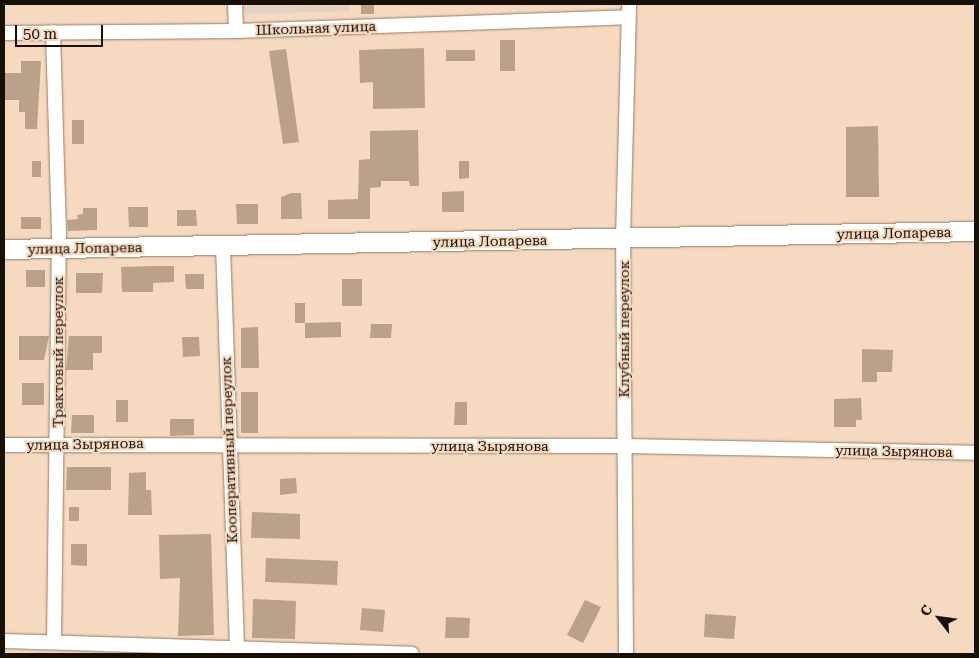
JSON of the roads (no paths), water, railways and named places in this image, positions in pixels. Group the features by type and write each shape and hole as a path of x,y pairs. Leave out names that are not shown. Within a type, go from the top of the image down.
{"main road":[{"name":"улица Лопарева","path":"4,248 223,246 975,231"}],"street":[{"path":"235,4 236,31"},
{"name":"Школьная улица","path":"4,33 236,31 628,10"},
{"name":"Клубный переулок","path":"626,654 623,238 628,10"},
{"name":"Трактовый переулок","path":"53,32 59,248 54,642"},
{"name":"Кооперативный переулок","path":"223,246 228,446 237,653"},
{"name":"улица Зырянова","path":"4,445 624,446 975,453"},
{"path":"4,641 29,648 54,642 237,653 412,654"}]}
